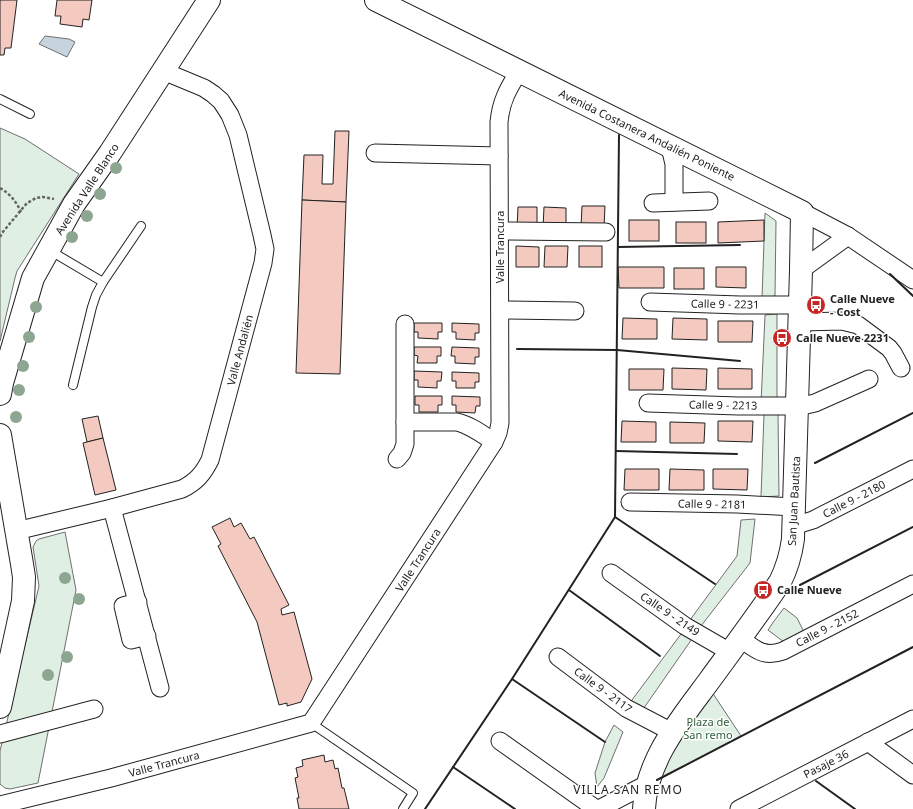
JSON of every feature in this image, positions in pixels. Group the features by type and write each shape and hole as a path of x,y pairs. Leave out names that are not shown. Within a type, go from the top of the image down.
{"street":[{"name":"Avenida Valle Blanco","path":"0,394 33,278 74,204 110,153 209,0"},
{"name":"Avenida Costanera Andalién Poniente","path":"376,0 802,212 848,236 913,280"},
{"name":"Valle Andalién","path":"16,531 112,508 182,489 199,477 210,460 264,263 265,249 238,135 230,115 221,101 204,88 163,71"},
{"name":"Valle Trancura","path":"0,805 111,778 311,723 494,442 498,433 500,423 499,122 501,105 508,89 519,71"},
{"path":"670,147 674,164 674,202"},
{"path":"375,153 499,156"},
{"path":"653,203 709,201"},
{"name":"San Juan Bautista","path":"644,809 647,784 656,760 672,732 780,582 791,554 794,539 802,212"},
{"path":"500,231 606,232"},
{"path":"801,270 848,236"},
{"name":"Calle 9 - 2231","path":"650,302 740,305 800,313 858,325 889,348 902,368"},
{"path":"500,310 575,311"},
{"path":"397,459 402,453 405,444 404,324"},
{"name":"Calle 9 - 2213","path":"648,403 797,407 808,406 869,379"},
{"path":"405,422 462,423 494,442"},
{"path":"0,435 24,577 23,601 0,707"},
{"name":"Calle 9 - 2180","path":"794,515 800,524 813,520 913,469"},
{"name":"Calle 9 - 2181","path":"630,502 737,504 794,515"},
{"path":"112,508 138,602 123,606 131,640 147,636 160,688"},
{"name":"Calle 9 - 2149","path":"611,573 685,626 735,645"},
{"name":"Calle 9 - 2152","path":"735,645 766,654 777,653 913,584"},
{"name":"Calle 9 - 2117","path":"558,657 626,708 672,732"},
{"path":"0,734 94,709"},
{"name":"Pasaje 36","path":"743,808 913,719"},
{"path":"500,741 598,809 647,784"},
{"path":"868,742 913,775"}],"lane":[{"path":"0,99 30,114"},
{"path":"73,385 96,295 102,282 141,226"},
{"path":"48,250 102,282"},
{"path":"311,723 413,793 403,809"}],"path":[{"path":"0,188 12,198 21,212"},
{"path":"0,237 27,203 36,198 43,197 74,204"}],"green space":[{"path":"0,128 25,139 79,174 17,271 0,341"},
{"path":"765,213 776,221 775,296 762,298"},
{"path":"777,314 777,402 761,403 765,315"},
{"path":"764,414 778,414 779,496 761,497"},
{"path":"755,519 750,563 697,631 687,624 737,556 741,520"},
{"path":"65,532 76,590 38,783 10,789 5,788 0,784 0,751 39,586 33,547 39,539"},
{"path":"784,608 797,618 804,632 784,642 768,630"},
{"path":"684,630 694,636 639,715 626,708"},
{"name":"Plaza de San remo","path":"710,689 741,736 650,784"},
{"path":"614,725 623,732 604,778 597,787 595,773 605,742"}],"shaded area":[{"path":"45,36 69,39 75,42 67,57 39,44"}],"building":[{"path":"0,0 17,0 11,48 5,48 4,55 0,55"},
{"path":"57,0 92,0 89,20 83,19 82,27 60,24 61,16 55,16"},
{"path":"335,131 349,131 346,202 302,200 304,155 323,155 322,184 333,184"},
{"path":"302,200 346,202 340,374 296,373"},
{"path":"582,206 605,206 604,227 581,227"},
{"path":"518,207 537,207 537,228 517,228"},
{"path":"544,207 566,208 566,229 543,228"},
{"path":"629,220 659,220 659,241 629,241"},
{"path":"764,220 764,241 718,243 718,222"},
{"path":"676,222 706,222 706,243 676,243"},
{"path":"516,246 539,247 539,267 516,267"},
{"path":"545,246 568,246 567,267 544,267"},
{"path":"579,246 602,246 602,267 579,267"},
{"path":"618,267 664,267 664,288 619,288"},
{"path":"716,267 746,267 746,288 716,287"},
{"path":"674,268 704,268 704,289 674,289"},
{"path":"623,318 657,319 657,339 622,339"},
{"path":"673,318 707,319 707,340 672,339"},
{"path":"718,321 753,321 752,342 718,342"},
{"path":"414,323 442,323 442,332 438,332 438,339 418,338 418,332 414,332"},
{"path":"452,323 479,324 479,333 475,333 475,340 456,339 456,332 452,332"},
{"path":"414,347 441,347 441,356 437,356 437,363 417,363 418,356 414,355"},
{"path":"452,347 479,348 479,357 475,357 475,364 455,363 455,356 451,356"},
{"path":"672,368 707,369 706,390 672,389"},
{"path":"718,368 752,369 752,389 718,389"},
{"path":"629,369 664,369 663,390 629,390"},
{"path":"414,371 442,372 441,381 437,381 437,388 418,387 418,380 414,380"},
{"path":"452,372 479,373 479,382 475,382 475,388 456,388 456,381 452,381"},
{"path":"415,396 442,396 442,405 438,405 438,412 419,412 419,405 415,405"},
{"path":"452,396 480,397 480,406 476,406 475,413 456,412 456,405 452,405"},
{"path":"98,416 103,438 87,442 82,419"},
{"path":"622,421 656,422 656,442 621,442"},
{"path":"718,421 753,421 752,442 718,441"},
{"path":"670,422 705,423 704,443 670,443"},
{"path":"103,438 116,490 95,495 83,443"},
{"path":"625,469 659,469 659,490 624,490"},
{"path":"670,469 704,470 704,490 669,490"},
{"path":"713,469 748,469 747,490 713,489"},
{"path":"230,518 234,527 241,523 250,539 254,537 289,605 281,609 282,615 294,612 312,679 301,702 287,706 287,703 279,705 257,622 218,546 221,544 212,527"},
{"path":"324,755 325,762 333,760 335,769 338,768 342,788 344,788 349,809 299,809 297,798 299,798 295,778 298,777 296,768 303,766 302,760"}],"wall":[{"path":"425,809 512,679 615,517 619,135"},
{"path":"618,247 740,245"},
{"path":"890,274 913,296"},
{"path":"517,349 617,350 740,361"},
{"path":"815,463 913,413"},
{"path":"616,451 737,454"},
{"path":"615,517 715,584"},
{"path":"800,585 913,527"},
{"path":"569,590 660,656"},
{"path":"657,780 913,647"},
{"path":"512,679 605,742"},
{"path":"453,767 515,809"},
{"path":"816,781 855,809"}],"place":[{"name":"Calle Nueve - Cost","path":"816,305"},
{"name":"Calle Nueve 2231","path":"782,338"},
{"name":"Calle Nueve","path":"763,590"}],"district":[{"name":"VILLA SAN REMO","path":"628,790"}]}
